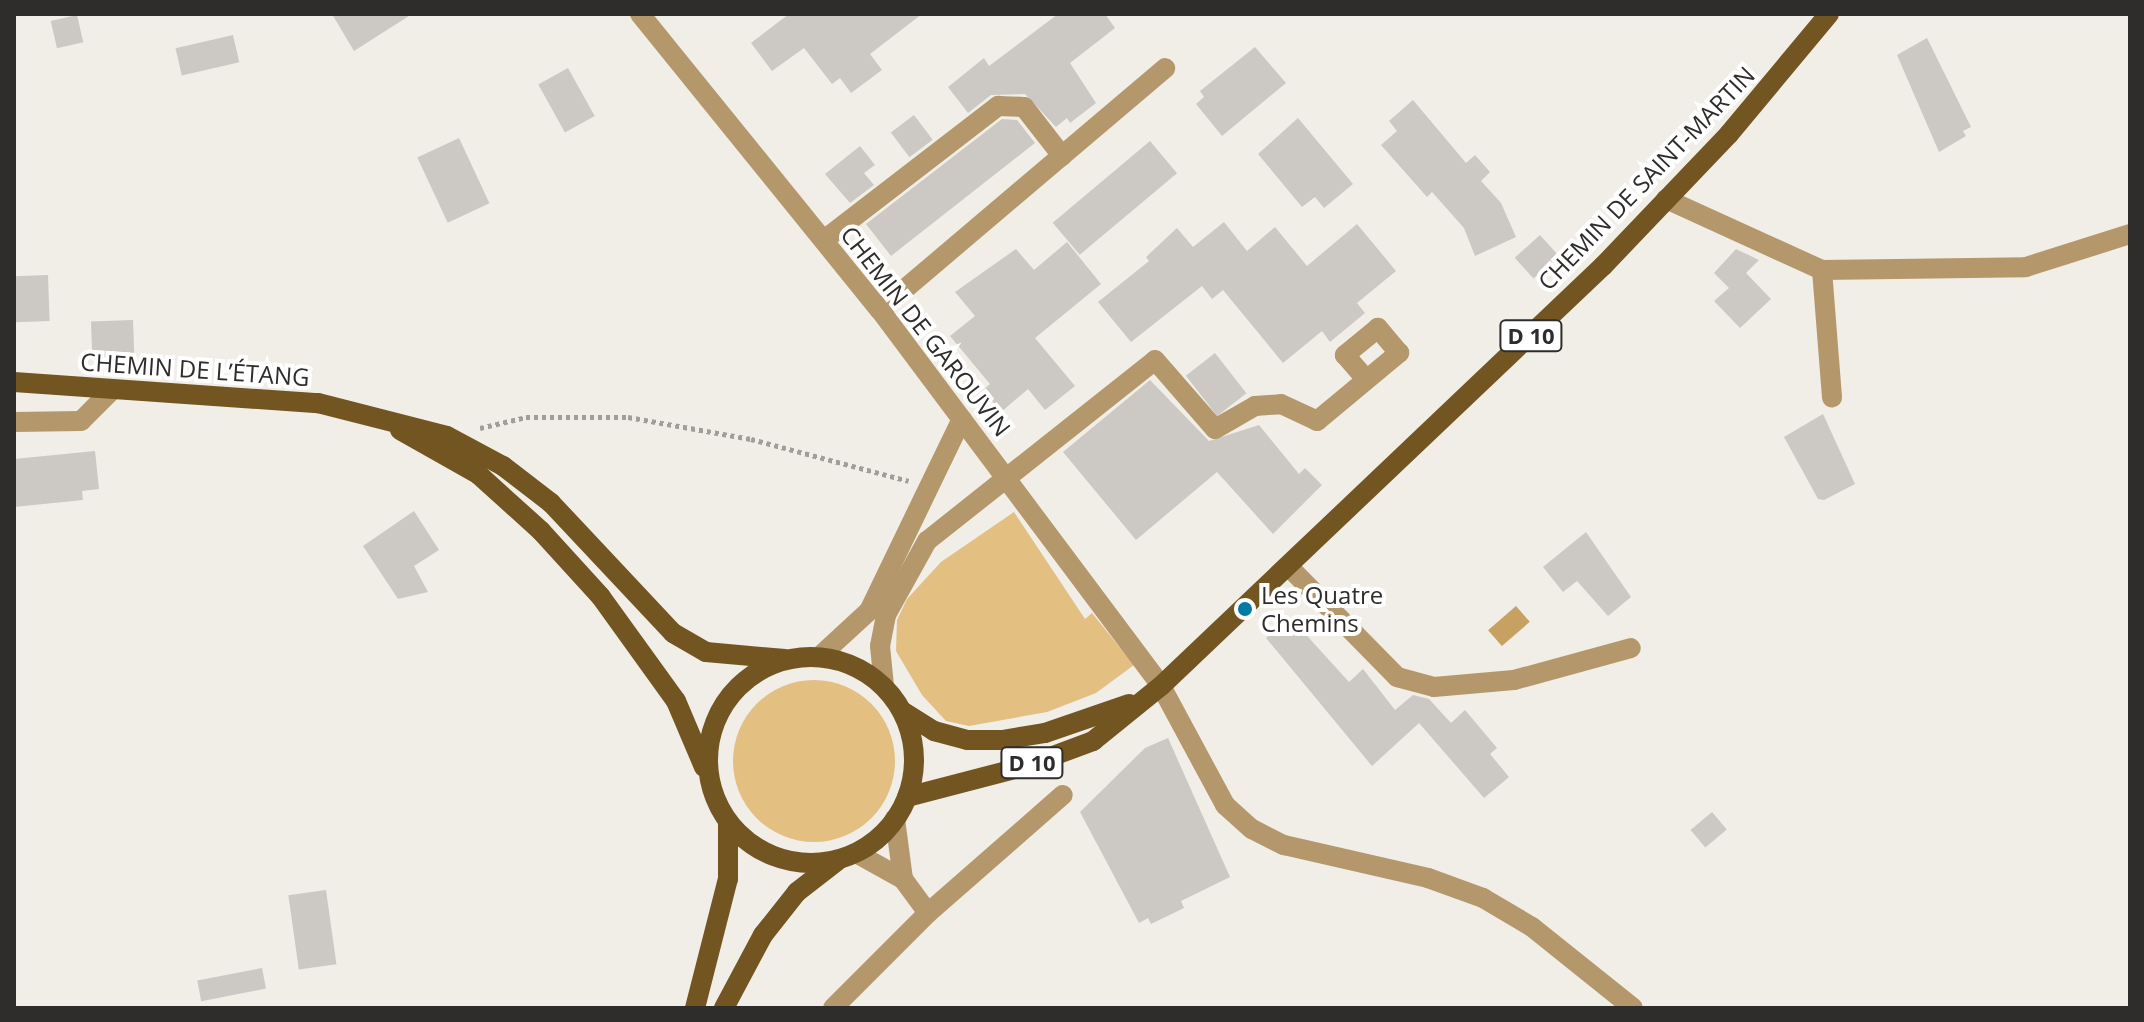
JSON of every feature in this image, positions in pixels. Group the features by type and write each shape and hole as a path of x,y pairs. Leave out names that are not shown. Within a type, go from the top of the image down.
{"main road":[{"name":"CHEMIN DE SAINT-MARTIN","path":"1143,700 1290,568 1666,199 1829,14"},
{"name":"CHEMIN DE L’ÉTANG","path":"14,382 318,403 372,414 447,436 503,466 551,503 673,633 706,652 785,659"},
{"name":"CHEMIN DE L’ÉTANG","path":"372,414 478,474 541,531 601,597 676,701 710,786"},
{"path":"724,1008 763,935 797,892 847,856 895,819 907,797 914,769 912,739 902,711 884,686 854,665 820,656 785,659 755,671 731,693 714,721 707,753 710,786 728,822 750,844 777,858 807,863 847,856"},
{"name":"D 10","path":"902,711 934,731 967,740 1002,740 1045,733 1143,700"},
{"name":"D 10","path":"907,797 1026,766 1093,741 1143,700"},
{"path":"695,1008 728,879 728,822"}],"street":[{"name":"CHEMIN DE GAROUVIN","path":"640,14 880,310 1161,686 1196,746 1206,776 1225,805 1252,829 1284,845 1428,878 1483,898 1544,936 1633,1008"},
{"path":"880,310 1165,68"},
{"path":"824,240 998,106 1024,107 1062,156"},
{"path":"1666,199 1822,270 2026,267 2130,234"},
{"path":"1822,270 1832,398"},
{"path":"884,686 880,646 886,615 927,541 1155,360 1215,429 1255,406 1281,404 1317,421 1366,379"},
{"path":"14,422 81,421 113,389"},
{"path":"820,656 869,611 962,419"},
{"path":"1290,568 1397,677 1434,687 1514,680 1631,648"},
{"path":"833,1008 928,913 1063,795"},
{"path":"895,819 903,879 928,913"},
{"path":"847,856 903,879"}],"path":[{"path":"447,436 526,417 628,417 751,439 929,487"}],"shaded area":[{"path":"1014,512 1085,619 1092,613 1134,665 1096,693 1047,712 969,726 946,721 922,695 896,651 897,620 907,599 941,562"},
{"path":"1516,606 1530,622 1502,646 1488,630"},
{"path":"814,680 845,686 871,704 889,730 895,761 889,792 871,818 845,836 814,842 783,836 757,818 739,792 733,761 739,730 757,704 783,686"}],"building":[{"path":"332,14 412,14 354,51"},
{"path":"789,14 922,14 870,54 882,70 851,93 840,78 832,84 804,48 772,71 751,43"},
{"path":"1058,14 1105,14 1115,28 1070,63 1096,103 1070,123 1067,118 1056,127 1025,94 991,95 968,113 948,87 984,58 989,66"},
{"path":"77,15 83,42 57,48 51,21"},
{"path":"233,35 239,62 182,76 176,48"},
{"path":"1927,38 1971,127 1963,131 1966,136 1939,152 1897,55"},
{"path":"1255,47 1286,83 1222,136 1196,104 1204,97 1200,91"},
{"path":"568,68 595,116 565,133 538,84"},
{"path":"1413,100 1466,163 1475,155 1490,172 1481,181 1501,203 1516,237 1475,256 1464,228 1432,192 1427,197 1381,145 1397,131 1389,121"},
{"path":"914,115 933,140 909,157 891,132"},
{"path":"1298,118 1353,184 1324,208 1315,197 1302,207 1258,154"},
{"path":"1002,119 1017,120 1035,143 891,256 866,224"},
{"path":"459,138 489,203 448,223 417,157"},
{"path":"1150,141 1177,173 1080,255 1053,223"},
{"path":"860,146 875,165 864,173 874,185 850,203 825,174"},
{"path":"1224,222 1247,251 1275,227 1307,266 1357,224 1396,271 1357,303 1365,313 1330,342 1322,331 1283,363 1223,290 1212,299 1202,286 1131,342 1098,302 1149,261 1146,257 1177,228 1193,247"},
{"path":"1540,235 1559,256 1533,279 1515,258"},
{"path":"1067,242 1101,284 1035,338 1075,386 1045,410 1028,389 1001,412 983,390 990,384 950,336 975,316 955,292 1016,249 1034,270"},
{"path":"1736,249 1759,260 1746,273 1771,299 1740,328 1714,301 1729,288 1714,273"},
{"path":"48,275 50,321 16,322 14,276"},
{"path":"133,320 134,356 92,357 91,321"},
{"path":"1215,353 1246,393 1217,416 1186,376"},
{"path":"1150,380 1209,441 1259,425 1299,474 1305,468 1322,485 1273,534 1217,472 1136,540 1063,452"},
{"path":"1823,414 1855,484 1824,500 1818,499 1784,437"},
{"path":"95,451 99,489 82,491 83,500 14,507 14,459"},
{"path":"414,511 439,550 414,566 428,592 398,599 363,546"},
{"path":"1586,532 1631,597 1608,616 1577,581 1563,592 1543,567"},
{"path":"1289,616 1349,682 1363,669 1395,710 1413,695 1429,699 1451,723 1465,710 1497,748 1490,754 1509,777 1484,798 1419,723 1372,766 1266,638"},
{"path":"1168,738 1230,877 1181,901 1184,908 1151,924 1148,918 1139,923 1080,812 1145,748"},
{"path":"1712,812 1727,830 1705,848 1691,830"},
{"path":"326,890 336,964 299,970 288,895"},
{"path":"262,968 266,989 201,1001 197,981"}],"place":[{"name":"Les Quatre Chemins","path":"1245,609"}]}
